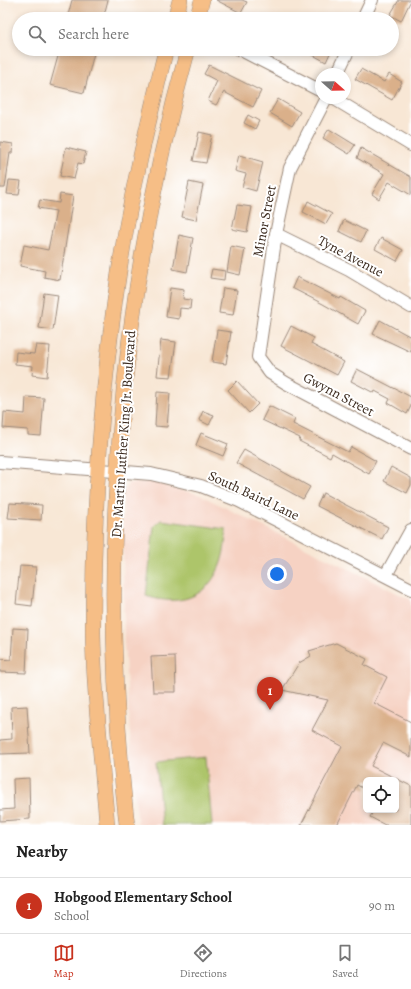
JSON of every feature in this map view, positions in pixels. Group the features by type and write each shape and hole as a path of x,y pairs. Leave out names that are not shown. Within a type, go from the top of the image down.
{"main road":[{"path":"178,12 180,0"},
{"path":"199,12 202,0"},
{"name":"Dr. Martin Luther King Jr. Boulevard","path":"107,825 98,728 93,634 98,470 110,342 119,272 145,133 164,56"},
{"name":"Dr. Martin Luther King Jr. Boulevard","path":"127,825 122,777 116,674 114,565 118,471 125,378 138,280 163,150 186,56"}],"street":[{"path":"366,12 372,0"},
{"path":"253,56 315,88"},
{"path":"340,68 346,56"},
{"name":"Minor Street","path":"258,357 276,234 290,168 323,104"},
{"path":"343,104 411,145"},
{"name":"Tyne Avenue","path":"276,234 349,270 411,307"},
{"name":"Gwynn Street","path":"258,357 270,373 286,383 411,449"},
{"name":"South Baird Lane","path":"0,462 151,474 201,486 239,501 411,589"},
{"path":"386,575 411,530"}],"shaded area":[{"path":"152,482 200,495 411,600 411,825 138,825 133,779 124,641 123,495 128,483"}],"green space":[{"path":"161,520 226,529 225,547 221,563 215,576 206,587 195,595 181,600 165,600 146,596 154,526"},
{"path":"206,757 212,825 162,825 156,762"}],"building":[{"path":"72,0 108,0 105,12 69,12"},
{"path":"216,0 242,0 247,2 242,12"},
{"path":"399,0 411,0 401,21 399,20 399,12 392,12"},
{"path":"58,56 93,56 84,93 50,85"},
{"path":"315,56 329,56 326,62"},
{"path":"209,65 261,91 253,107 224,92 216,105 208,101 217,81 204,74"},
{"path":"361,69 384,82 389,74 402,82 392,100 355,79"},
{"path":"278,99 300,112 292,126 270,113"},
{"path":"248,115 259,121 255,129 244,123"},
{"path":"329,129 355,145 349,154 323,138"},
{"path":"199,132 212,135 206,163 193,161"},
{"path":"0,142 13,144 12,153 10,153 5,188 0,188"},
{"path":"66,147 86,152 83,164 78,163 74,179 60,176"},
{"path":"361,148 411,177 411,195 389,182 379,199 372,194 384,174 357,158"},
{"path":"239,155 263,162 256,191 242,187 246,174 235,171"},
{"path":"9,180 21,181 19,195 7,194"},
{"path":"189,182 203,185 196,220 182,217"},
{"path":"60,194 73,196 60,280 44,277 45,271 20,266 24,245 48,250 56,211 38,208 40,200 59,203"},
{"path":"308,201 332,214 326,224 303,212"},
{"path":"237,205 252,207 247,232 232,229"},
{"path":"344,220 366,231 361,242 339,231"},
{"path":"179,235 193,238 187,272 173,269"},
{"path":"381,238 403,250 397,261 375,249"},
{"path":"231,246 245,249 240,275 227,272"},
{"path":"212,269 225,271 224,280 210,278"},
{"path":"297,277 340,299 341,297 365,311 358,324 292,288"},
{"path":"170,288 184,290 183,299 191,300 190,309 180,308 179,319 166,317"},
{"path":"223,288 237,290 233,315 219,313"},
{"path":"44,293 58,295 53,330 39,328"},
{"path":"380,320 411,337 411,352 373,334"},
{"path":"291,326 314,338 311,344 344,362 337,375 281,346"},
{"path":"217,330 231,332 226,364 212,362"},
{"path":"161,340 176,342 171,377 157,376"},
{"path":"36,345 50,346 47,377 32,375 33,366 15,364 16,352 34,354"},
{"path":"357,369 411,397 411,406 407,414 388,403 390,399 375,391 374,393 351,381"},
{"path":"237,381 258,404 249,413 228,390"},
{"path":"157,392 170,393 167,427 155,426"},
{"path":"26,397 44,398 41,436 28,435 28,430 3,428 4,412 25,414"},
{"path":"269,406 295,419 293,424 348,452 351,447 376,461 369,474 332,453 330,457 299,441 300,438 262,420"},
{"path":"203,411 214,415 209,425 199,420"},
{"path":"201,433 228,444 223,456 196,445"},
{"path":"244,450 310,487 303,499 236,463"},
{"path":"391,467 411,478 411,485 407,493 384,481"},
{"path":"323,493 388,527 382,539 317,506"},
{"path":"10,503 42,505 41,520 8,518"},
{"path":"20,566 36,567 32,606 16,604"},
{"path":"13,628 28,629 26,673 0,672 0,659 11,660"},
{"path":"336,643 367,659 364,665 387,677 374,703 411,722 411,757 383,743 371,766 393,777 363,777 363,788 357,785 337,825 301,825 342,746 312,730 328,700 282,690 299,663 311,656 309,651"},
{"path":"175,656 176,692 153,692 151,657"},
{"path":"27,706 30,753 0,754 0,740 12,739 11,707"},
{"path":"29,778 30,819 0,821 0,810 14,809 13,779"},
{"path":"399,780 411,786 411,825 385,825 370,817 372,813 399,813"}],"place":[{"name":"Hobgood Elementary School","path":"270,710"}]}
